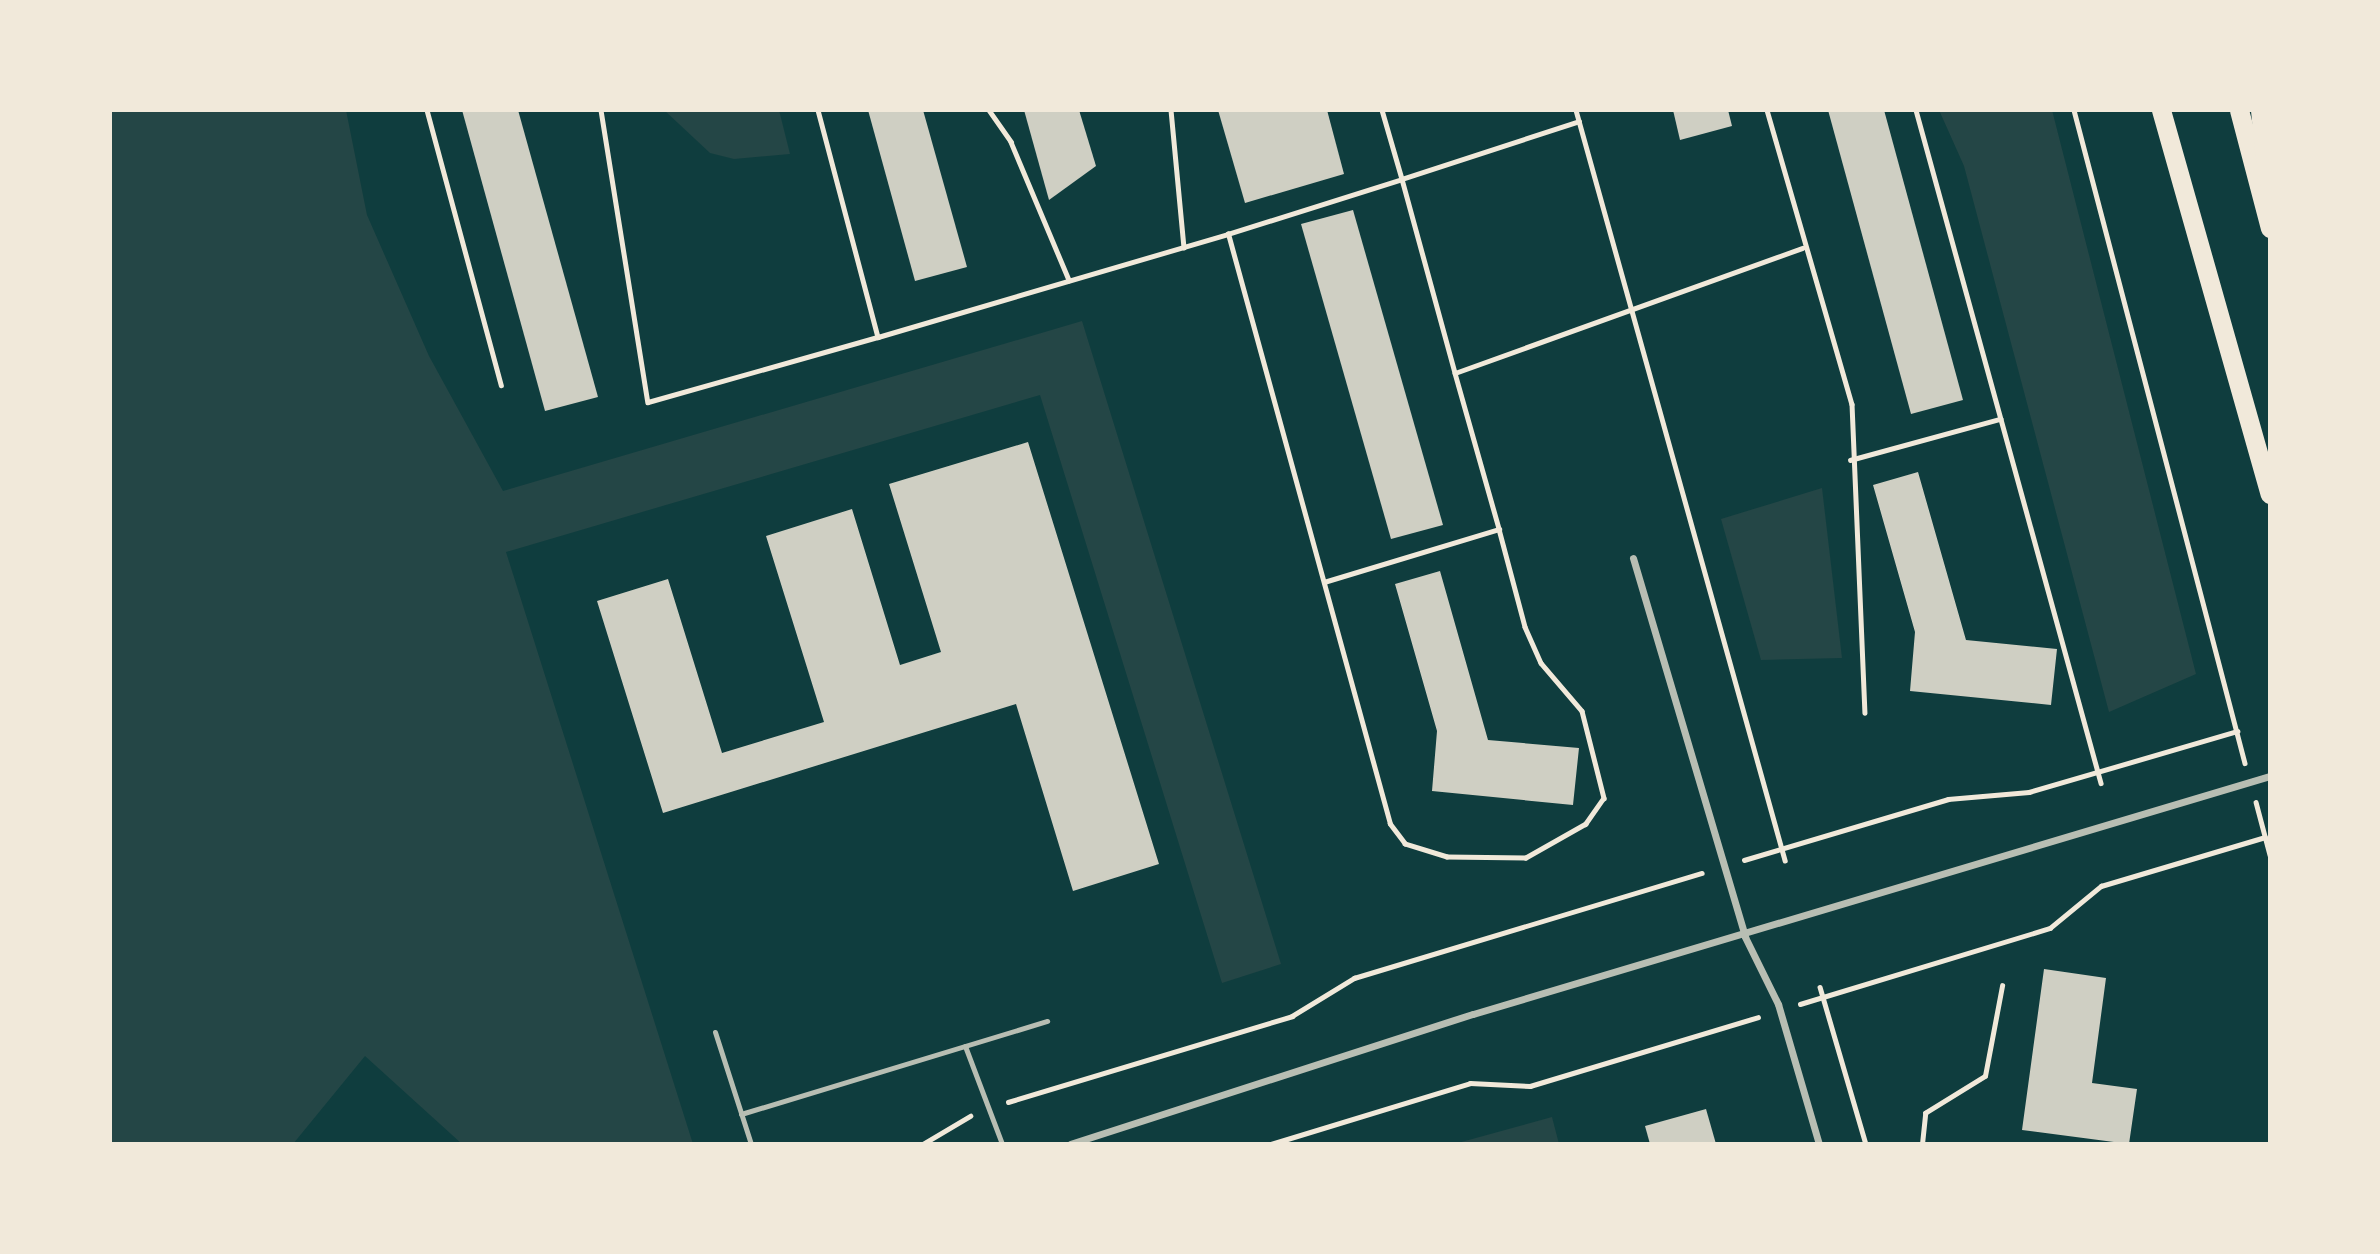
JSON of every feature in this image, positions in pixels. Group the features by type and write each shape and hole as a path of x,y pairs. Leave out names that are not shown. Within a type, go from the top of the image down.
{"highway":[{"path":"2161,110 2270,494"},
{"path":"2239,110 2270,228"},
{"path":"2260,110 2270,212"}],"street":[{"path":"1633,558 1745,937 1777,1004 1819,1144"},
{"path":"1070,1144 1460,1018 1745,937 2270,776"}],"lane":[{"path":"741,1114 1047,1021"},
{"path":"715,1032 751,1144"},
{"path":"965,1045 986,1110 1002,1144"}],"path":[{"path":"427,110 501,386"},
{"path":"601,110 648,402 1228,234 1579,121"},
{"path":"818,110 878,337"},
{"path":"989,110 1011,142 1069,281"},
{"path":"1171,110 1184,247"},
{"path":"1228,234 1390,824 1405,844 1447,857 1526,858 1586,824 1605,798 1582,711 1541,663 1499,529 1382,110"},
{"path":"1576,110 1786,860"},
{"path":"1767,110 1802,248 1852,404 1850,460 1865,713"},
{"path":"1916,110 2101,783"},
{"path":"2074,110 2270,855"},
{"path":"1455,373 1802,248"},
{"path":"1850,460 2000,419"},
{"path":"1324,582 1499,529"},
{"path":"923,1144 986,1110 1100,1069 1292,1016 1354,978 1948,799 2029,792 2237,731"},
{"path":"1922,1144 1925,1113 1985,1076 2002,986"},
{"path":"1820,987 1866,1144"}],"shaded area":[{"path":"110,110 346,110 367,215 429,356 503,491 1082,321 1281,964 1222,983 1040,395 506,552 693,1144 462,1144 365,1056 293,1144 110,1144"},
{"path":"664,110 779,110 790,154 734,159 710,153"},
{"path":"1939,110 2052,110 2196,674 2109,712 1964,166"},
{"path":"1822,488 1842,658 1761,660 1721,519"},
{"path":"1552,1117 1559,1144 1454,1144"}],"building":[{"path":"462,110 518,110 598,397 545,411"},
{"path":"868,110 923,110 967,267 915,281"},
{"path":"1024,110 1079,110 1096,166 1049,200"},
{"path":"1218,110 1327,110 1344,174 1245,203"},
{"path":"1673,110 1728,110 1732,126 1680,140"},
{"path":"1828,110 1884,110 1963,400 1911,414"},
{"path":"1353,210 1443,525 1391,539 1301,224"},
{"path":"1028,442 1159,864 1073,891 1016,704 663,813 597,601 668,579 722,753 824,722 766,536 852,509 900,665 941,652 889,484"},
{"path":"1918,472 1966,640 2057,649 2051,705 1910,691 1915,632 1873,485"},
{"path":"1440,571 1488,740 1579,748 1573,805 1432,791 1437,731 1395,584"},
{"path":"2044,969 2106,978 2092,1083 2137,1089 2129,1144 2022,1130"},
{"path":"1706,1109 1716,1144 1650,1144 1645,1126"}]}
